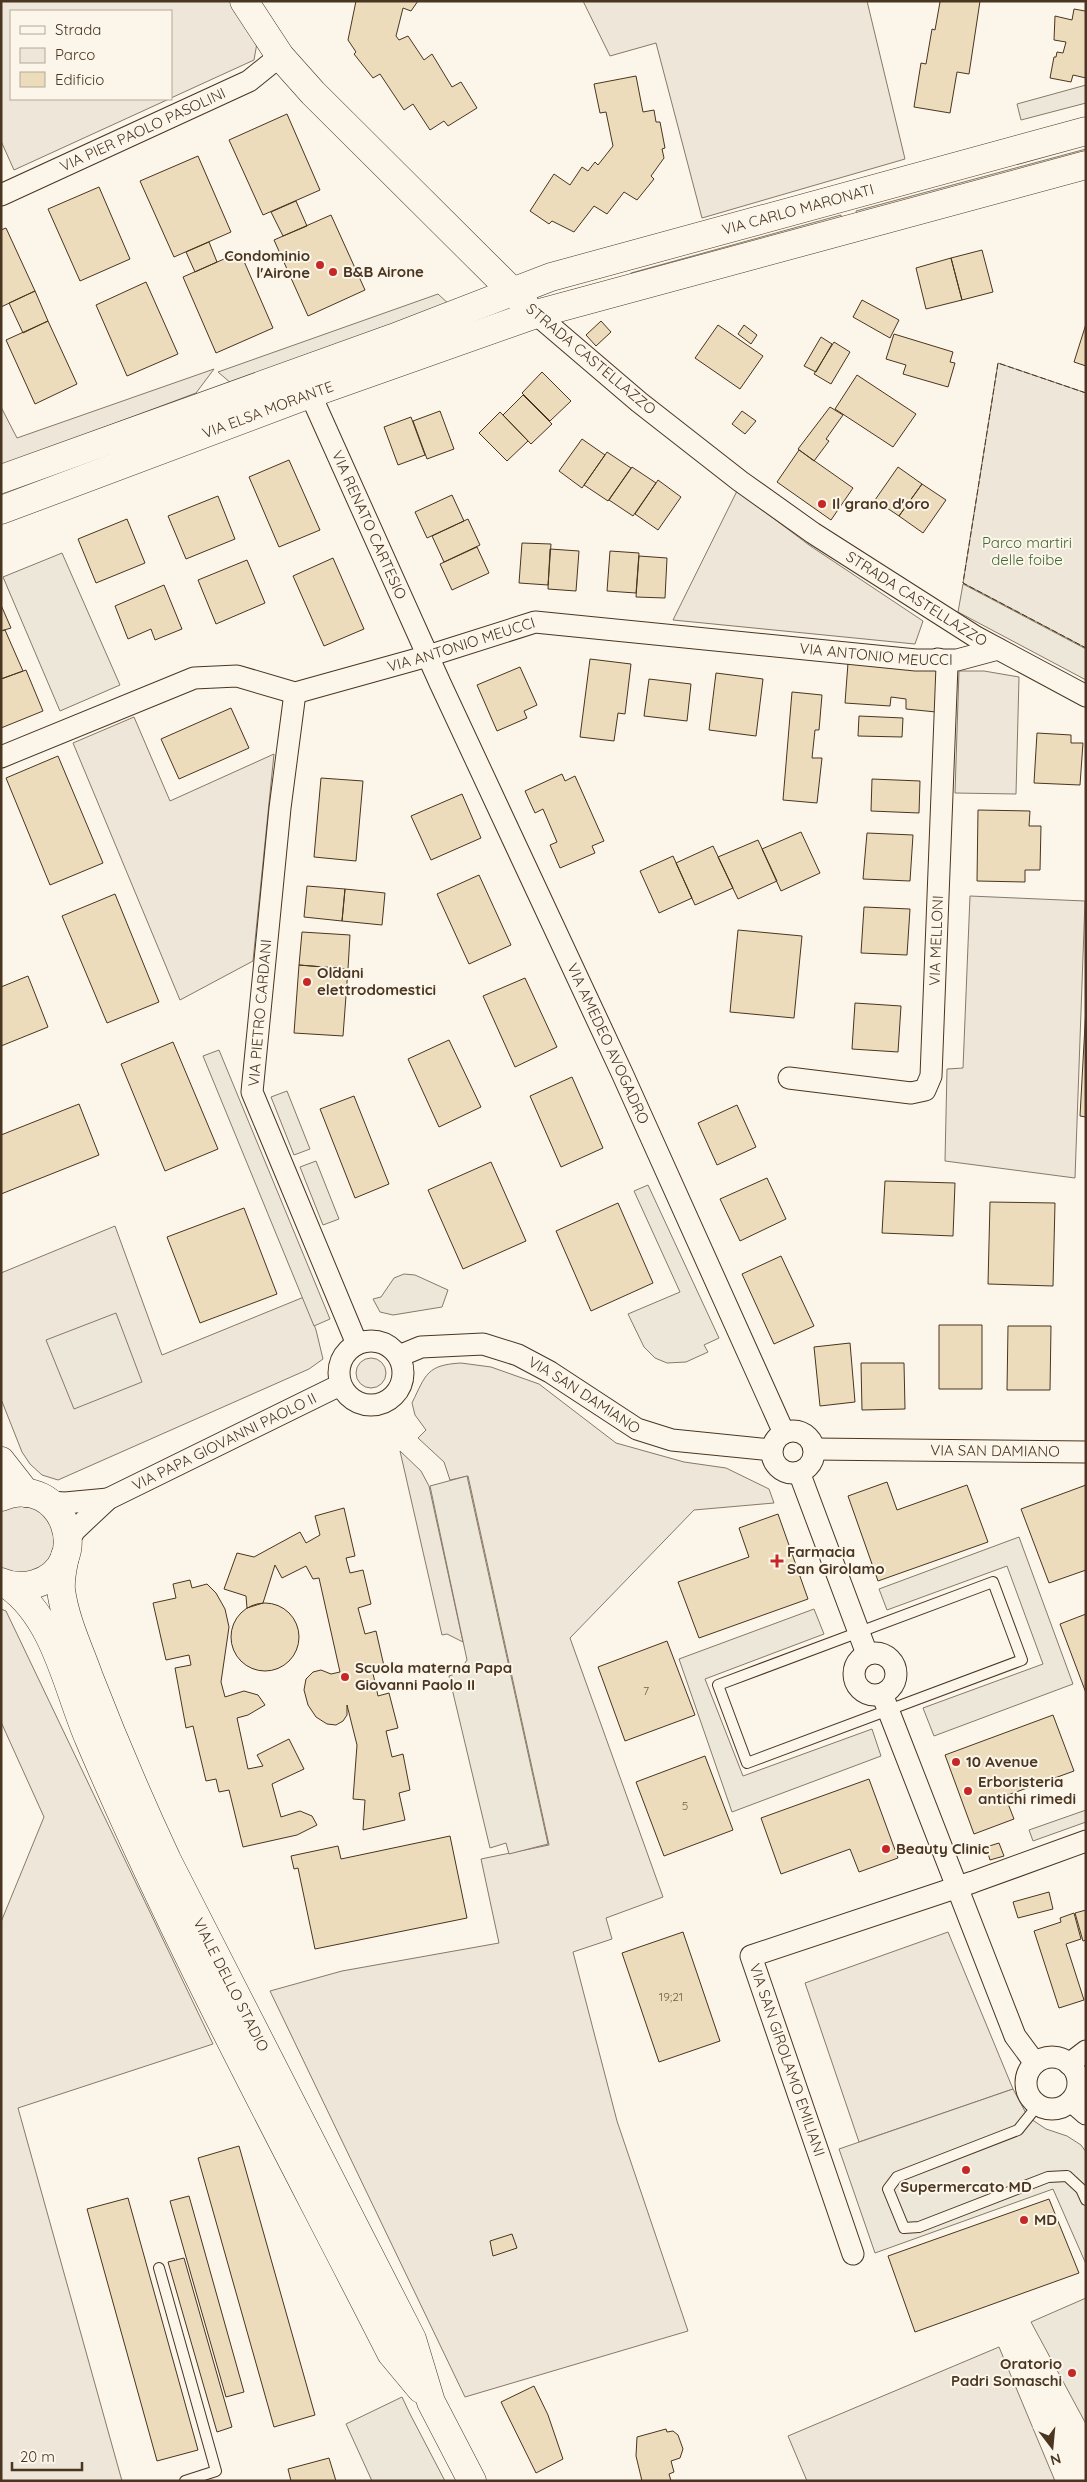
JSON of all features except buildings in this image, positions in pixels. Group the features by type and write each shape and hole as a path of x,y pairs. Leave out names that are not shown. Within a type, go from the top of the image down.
{"street":[{"name":"STRADA CASTELLAZZO","path":"244,1 280,56 313,93 536,314 639,402 740,481 813,534 919,602 1086,696"},
{"name":"VIA PIER PAOLO PASOLINI","path":"1,196 249,81 280,56"},
{"name":"VIA CARLO MARONATI","path":"513,292 562,274 1086,131"},
{"path":"536,314 1086,165"},
{"name":"VIA ELSA MORANTE","path":"1,510 58,488 513,292"},
{"name":"VIA ELSA MORANTE","path":"1,479 40,463 536,314"},
{"name":"VIA RENATO CARTESIO","path":"305,382 428,656"},
{"path":"40,463 58,488"},
{"name":"VIA ANTONIO MEUCCI","path":"295,693 428,656 535,622 916,660 938,658 957,660 998,648"},
{"name":"VIA AMEDEO AVOGADRO","path":"428,656 622,1073 784,1433"},
{"name":"VIA MELLONI","path":"789,1078 912,1093 924,1090 931,1076 947,666 938,658"},
{"path":"1,757 194,678 238,676 295,693"},
{"name":"VIA PIETRO CARDANI","path":"295,693 280,808 252,1092 357,1344"},
{"path":"366,1341 385,1343 399,1356 403,1366 400,1387 394,1396 385,1402 364,1405 346,1394 340,1385 339,1366 342,1357 357,1344 366,1341"},
{"name":"VIA SAN DAMIANO","path":"399,1356 421,1347 483,1344 518,1355 550,1372 637,1429 672,1440 771,1450"},
{"name":"VIA PAPA GIOVANNI PAOLO II","path":"67,1549 75,1530 108,1499 340,1385"},
{"path":"797,1431 808,1437 814,1450 811,1461 799,1472 783,1471 776,1465 771,1450 774,1441 784,1433 797,1431"},
{"name":"VIA SAN DAMIANO","path":"814,1450 1086,1452"},
{"name":"VIALE DELLO STADIO","path":"1,1462 26,1497 60,1513 66,1526 67,1549 61,1573 61,1590 68,1617 119,1754 166,1860 412,2339 432,2402 472,2481"},
{"path":"799,1472 867,1654"},
{"name":"VIA PAPA GIOVANNI PAOLO II","path":"26,1497 64,1503 108,1499"},
{"name":"VIALE DELLO STADIO","path":"5,1583 26,1586 42,1582 56,1571 67,1549"},
{"name":"VIALE DELLO STADIO","path":"5,1583 20,1593 32,1607 51,1641 78,1715 157,1894 392,2353 432,2402"},
{"path":"885,1702 858,1687 855,1681 854,1675 857,1662 867,1654 880,1653 887,1656 895,1666 896,1679 888,1690 885,1702 955,1886 1015,2036 1035,2063"},
{"path":"955,1886 1086,1841"},
{"name":"VIA SAN GIROLAMO EMILIANI","path":"854,2254 751,1956 955,1886"},
{"path":"1069,2064 1086,2050"},
{"path":"1052,2057 1069,2064 1076,2074 1078,2108 1055,2109 1038,2105 1029,2097 1026,2085 1028,2073 1035,2063 1052,2057"}],"lane":[{"path":"993,1582 1022,1660 885,1702 747,1763 718,1685 993,1582"},
{"path":"1038,2105 1018,2130 897,2177 888,2189 904,2228 919,2227 1048,2177 1067,2176 1082,2189 1086,2200"},
{"path":"159,2268 216,2471 185,2481"}],"green space":[{"path":"1,1 232,1 257,43 254,60 172,98 172,10 10,10 10,100 167,100 14,170 1,141"},
{"path":"583,1 867,1 905,159 702,218 656,43 610,56"},
{"name":"Parco martiri delle foibe","path":"998,363 1086,393 1086,648 963,583"},
{"path":"214,369 196,393 1,466 1,407 17,438"},
{"path":"737,491 809,545 923,621 915,644 673,620"},
{"path":"959,671 984,671 1019,677 1016,794 955,793"},
{"path":"134,717 170,801 274,754 253,961 180,1000 73,743"},
{"path":"970,896 1085,901 1075,1178 945,1161 947,1069 963,1068"},
{"path":"115,1226 162,1355 304,1297 316,1330 323,1359 309,1369 58,1480 42,1475 30,1464 22,1452 1,1399 1,1273"},
{"path":"371,1358 382,1362 386,1373 382,1384 371,1388 360,1384 356,1373 360,1362"},
{"path":"461,1363 491,1367 539,1384 616,1443 684,1462 726,1468 769,1489 774,1503 694,1510 570,1638 663,1897 606,1918 612,1939 573,1952 617,2121 688,2331 465,2397 270,1991 342,1971 499,1943 481,1859 549,1845 468,1476 450,1480 444,1462 418,1438 426,1430 415,1415 412,1403 425,1378 434,1369 441,1366"},
{"path":"400,1451 421,1471 429,1486 463,1642 447,1634 442,1635"},
{"path":"17,1505 40,1509 60,1540 44,1573 1,1573 1,1511"},
{"path":"1,1609 6,1611 213,2044 18,2108 122,2481 1,2481 1,1922 44,1817 1,1722"},
{"path":"948,1932 1013,2089 859,2142 805,1983"},
{"path":"999,2347 1055,2481 807,2481 788,2436"}],"shaded area":[{"path":"1086,85 1086,103 1021,120 1017,104"},
{"path":"1086,149 1086,155 858,217 856,211"},
{"path":"841,215 842,221 633,278 631,273"},
{"path":"438,294 451,306 232,384 218,372"},
{"path":"62,553 120,685 60,711 3,577"},
{"path":"963,584 1086,649 1086,680 958,612"},
{"path":"219,1050 330,1319 314,1326 203,1056"},
{"path":"287,1091 310,1149 294,1155 271,1097"},
{"path":"316,1161 339,1219 323,1225 300,1167"},
{"path":"648,1185 719,1338 704,1345 708,1352 686,1362 667,1363 655,1358 644,1347 628,1314 680,1292 634,1191"},
{"path":"404,1274 415,1275 448,1290 442,1307 393,1315 380,1312 373,1299 381,1297 394,1278"},
{"path":"116,1313 142,1382 74,1409 46,1340"},
{"path":"467,1476 548,1844 509,1854 506,1843 490,1848 449,1676 458,1673 467,1660 430,1486"},
{"path":"1019,1537 1073,1684 934,1736 923,1708 1043,1664 1007,1566 887,1610 879,1589"},
{"path":"814,1609 824,1634 705,1679 743,1776 872,1729 881,1756 732,1812 679,1659"},
{"path":"1086,1810 1086,1822 1033,1841 1029,1830"},
{"name":"Supermercato MD","path":"1013,2089 1028,2117 1046,2129 1067,2136 1081,2145 1086,2152 1086,2264 1053,2189 875,2253 839,2149"},
{"name":"Oratorio Padri Somaschi","path":"1086,2298 1086,2424 1031,2322"},
{"path":"402,2397 445,2481 372,2481 346,2424"}],"fence":[{"path":"1086,393 998,363 963,583 1086,648"}],"place":[{"name":"Condominio l'Airone","path":"320,265"},
{"name":"B&B Airone","path":"333,272"},
{"name":"Il grano d'oro","path":"822,504"},
{"name":"Oldani elettrodomestici","path":"307,982"},
{"name":"Farmacia San Girolamo","path":"777,1561"},
{"name":"Scuola materna Papa Giovanni Paolo II","path":"345,1677"},
{"name":"10 Avenue","path":"956,1762"},
{"name":"Erboristeria antichi rimedi","path":"968,1791"},
{"name":"Beauty Clinic","path":"886,1849"},
{"name":"Supermercato MD","path":"966,2170"},
{"name":"MD","path":"1024,2220"},
{"name":"Oratorio Padri Somaschi","path":"1072,2373"}]}
